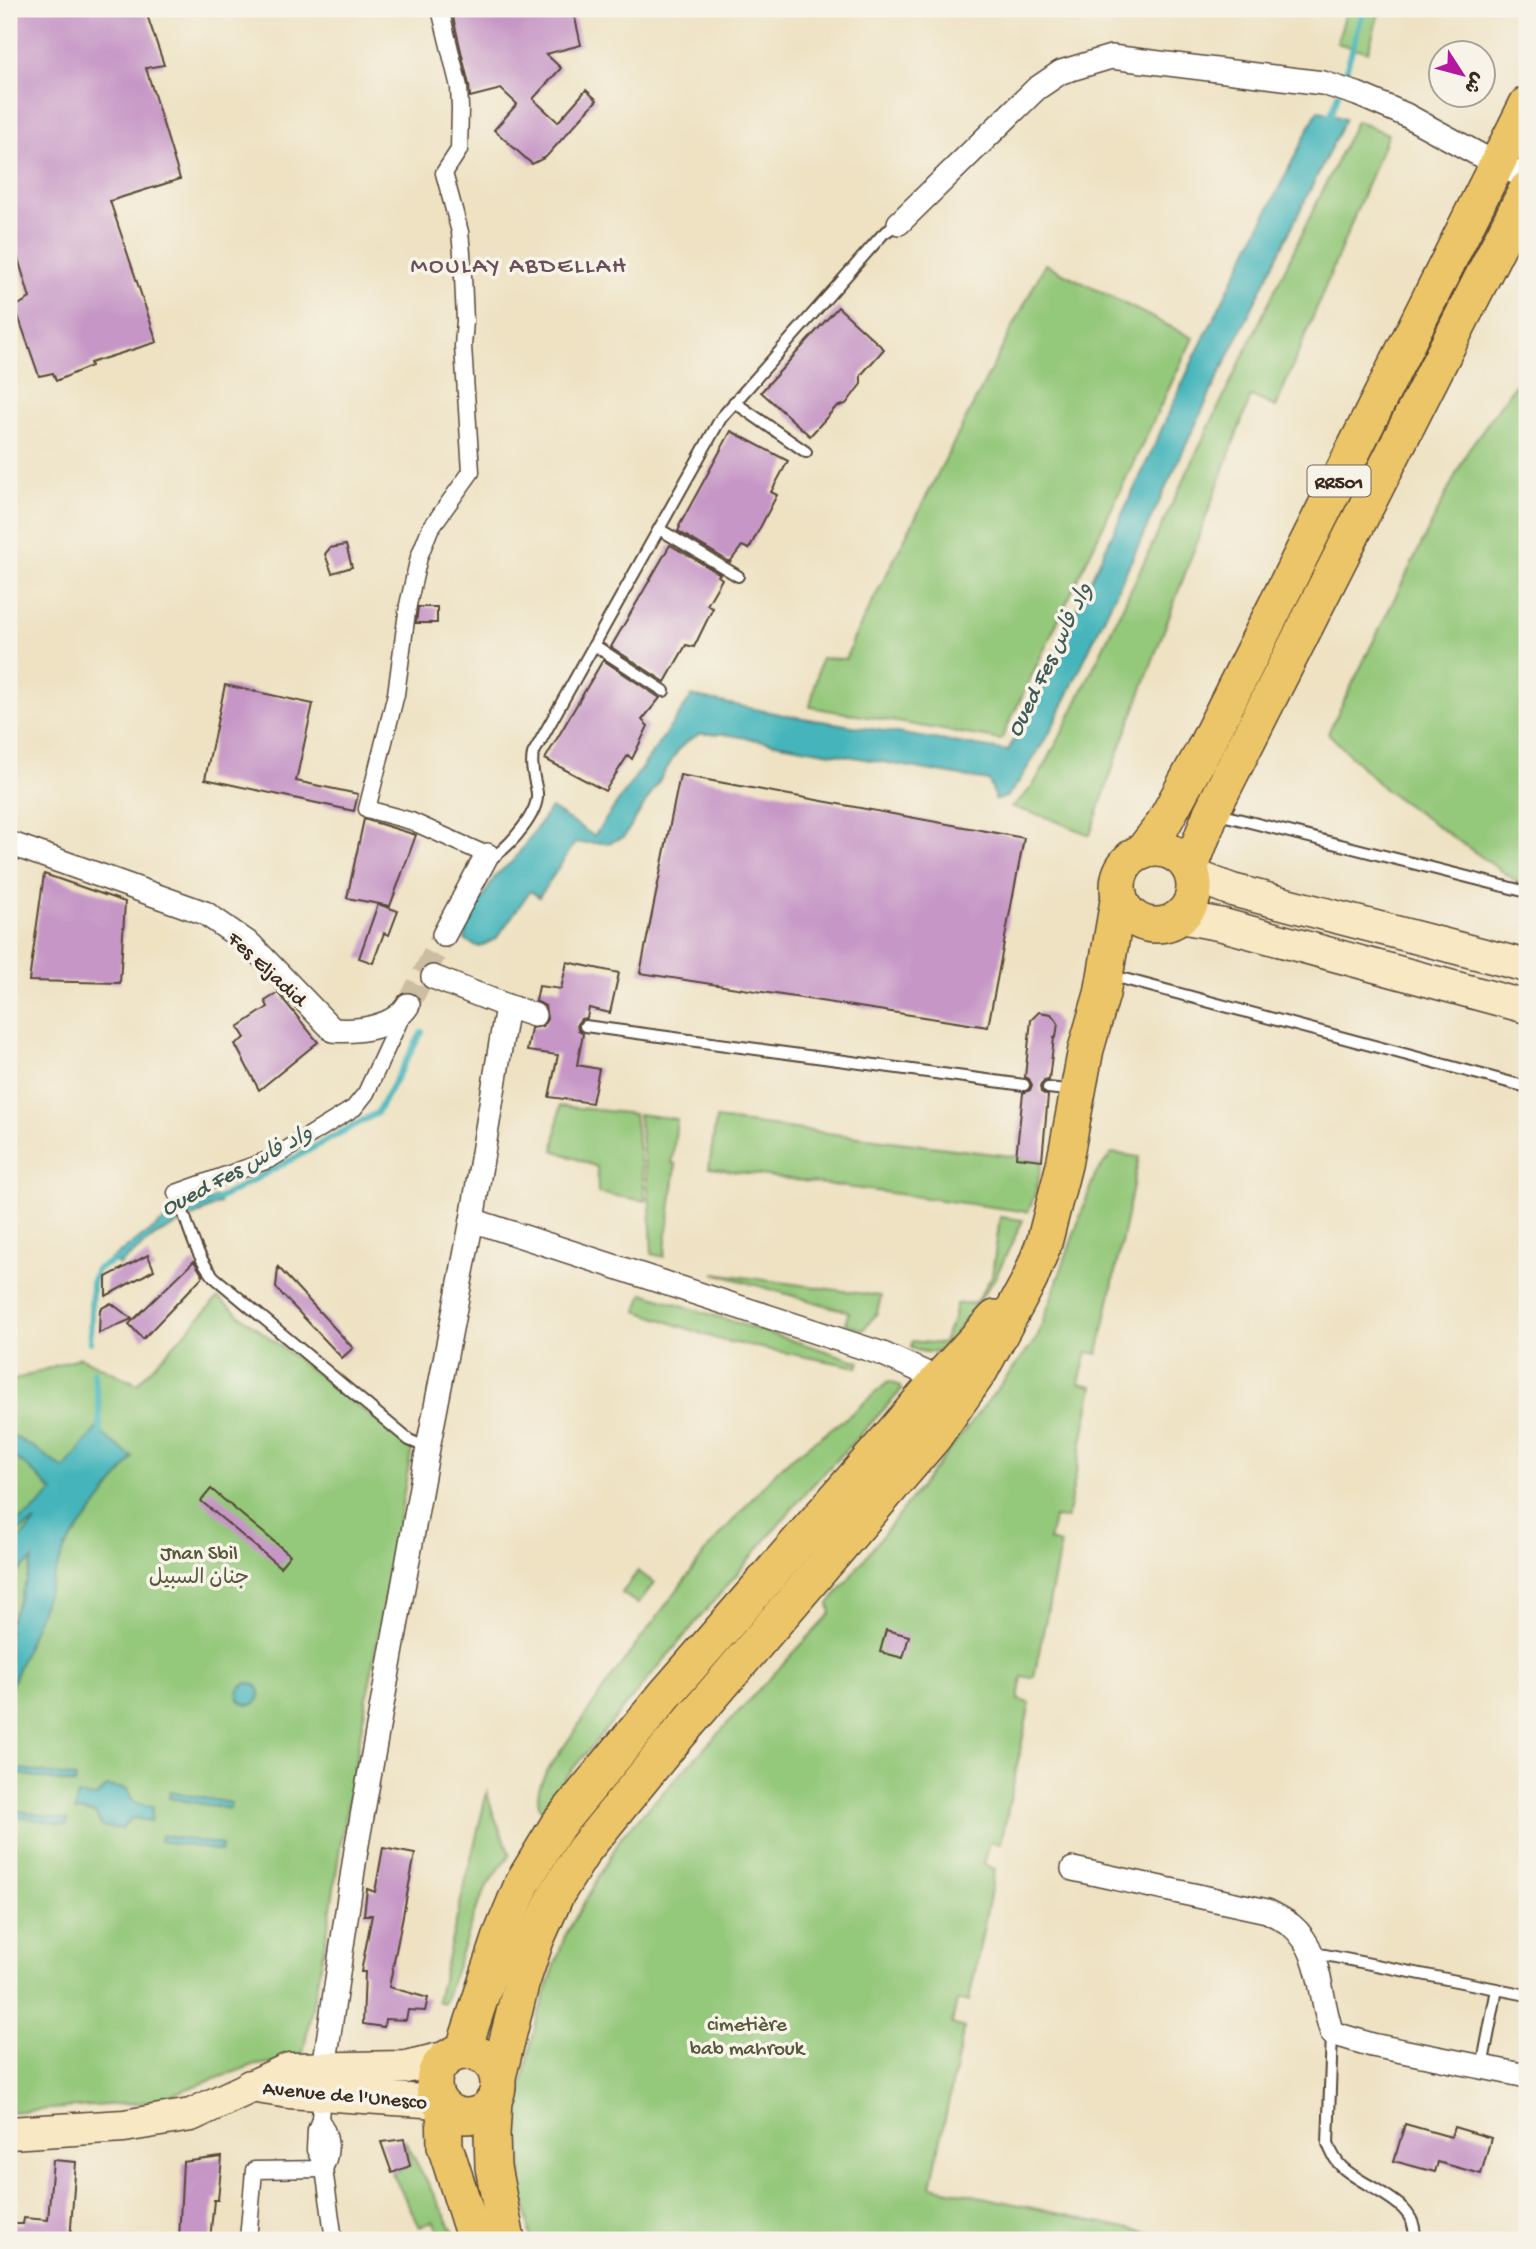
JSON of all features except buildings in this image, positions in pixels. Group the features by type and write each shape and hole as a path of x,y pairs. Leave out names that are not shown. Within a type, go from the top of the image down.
{"main road":[{"name":"RR501","path":"1119,895 1118,885 1125,865 1142,852 1162,826 1513,171 1527,104"},
{"name":"RR501","path":"1169,921 1189,908 1195,886 1191,872 1211,813 1527,189"},
{"path":"1142,852 1155,849 1169,851 1181,858 1191,872 1232,890 1527,966"},
{"path":"1119,895 1124,908 1143,924 1169,921 1223,925 1527,1007"},
{"path":"507,2240 493,2167 492,2134 496,2089 518,1997 536,1940 556,1895 584,1850 658,1759 934,1437 980,1371 1030,1279 1044,1243 1064,1165 1063,1090 1086,1049 1107,985 1119,895"},
{"path":"1107,985 1169,921"},
{"path":"475,2240 445,2146 441,2105 434,2091 434,2078 439,2066 456,2054 523,1882 558,1826 664,1696 939,1378 1030,1279"},
{"path":"441,2105 456,2115 471,2116 484,2111 496,2089 494,2068 481,2055 456,2054"},
{"name":"Avenue de l'Unesco","path":"322,2093 456,2054"},
{"name":"Avenue de l'Unesco","path":"9,2133 124,2126 174,2119 191,2115 289,2069 322,2093 441,2105"}],"street":[{"path":"440,9 459,87 459,150 444,173 460,232 462,253 466,321 463,346 471,472 430,529 419,557 408,605 396,694 367,809 411,821 488,855 444,935"},
{"path":"900,223 1037,89 1061,72 1111,57 1323,83 1357,94 1406,116 1513,171"},
{"name":"Fes Eljadid","path":"9,843 205,913 251,945 333,1030 367,1030 406,1008"},
{"path":"433,977 534,1015"},
{"path":"334,2240 324,2169 316,2151 316,2130 356,1850 472,1220 507,1006"},
{"path":"176,1193 271,1159 354,1108 366,1093 406,1008"},
{"path":"472,1220 883,1354 939,1378"},
{"path":"1073,1869 1266,1911 1292,1926 1317,1964 1325,2012 1332,2033 1372,2045 1527,2076"},
{"path":"248,2240 254,2170 324,2169"}],"lane":[{"path":"488,855 495,856 516,838 537,804 531,765 533,754 721,418 883,233 900,223"},
{"path":"734,402 806,452"},
{"path":"659,529 738,576"},
{"path":"594,645 664,691"},
{"path":"1211,813 1527,892"},
{"path":"1107,985 1527,1087"},
{"path":"585,1026 1024,1085"},
{"path":"176,1193 191,1236 214,1277 409,1440 428,1448"},
{"path":"1310,1952 1527,1996"},
{"path":"1482,2067 1497,1989"},
{"path":"1332,2033 1328,2144 1342,2168 1402,2206 1412,2218 1414,2240"}],"green space":[{"path":"1347,9 1380,9 1368,52 1337,43"},
{"path":"1356,121 1388,134 1276,407 1251,396 1090,835 1046,817 1011,807 1027,793 1060,737"},
{"path":"1045,264 1193,338 1001,740 810,707 821,658 846,659 853,640"},
{"path":"1527,368 1527,883 1519,883 1384,789 1328,733 1468,450"},
{"path":"560,1106 634,1114 646,1201 598,1193 597,1167 554,1150"},
{"path":"638,1114 677,1119 672,1163 676,1164 664,1257 652,1254 650,1204"},
{"path":"716,1119 1042,1160 1036,1192 1028,1212 709,1168"},
{"name":"cimetière bab mahrouk","path":"1112,1153 1139,1157 1098,1354 1087,1352 1079,1383 1093,1386 1067,1519 1054,1518 1049,1541 1061,1544 1034,1677 1022,1677 1018,1700 1030,1703 1001,1843 990,1842 984,1864 995,1869 969,2001 957,2001 952,2024 964,2028 931,2186 1182,2240 531,2240 523,2195 518,2103 537,2018 565,1936 622,1836 831,1613 829,1604 1037,1338 1095,1175"},
{"path":"1000,1217 1023,1220 995,1278 945,1347 933,1352 911,1348 912,1341 942,1344 953,1320 956,1304 975,1303 992,1276"},
{"path":"714,1273 881,1296 877,1313 863,1330 845,1323 849,1312"},
{"path":"643,1293 860,1362 858,1367 720,1340 637,1311"},
{"name":"Jnan Sbil جنان السبيل","path":"218,1298 412,1448 340,1847 329,1922 302,2058 251,2066 150,2102 9,2112 9,1382 80,1357 137,1384"},
{"path":"891,1382 900,1387 901,1391 807,1491 561,1783 541,1811 538,1792 545,1774 612,1677 708,1549 790,1459"},
{"path":"638,1571 654,1583 638,1604 622,1593"},
{"path":"487,1792 510,1854 487,1886 475,1912 444,2003 437,2001"},
{"path":"404,2139 458,2240 433,2240 441,2236 433,2221 420,2227 392,2173 410,2166"}],"water":[{"path":"1318,110 1345,119 1221,371 1050,732 1016,786 1006,797 996,800 989,781 724,734 700,734 679,749 624,837 608,843 575,843 539,897 530,891 496,939 479,947 465,940 467,925 496,875 513,861 551,808 594,836 692,696 784,715 1008,751 1194,358"},
{"path":"216,1197 220,1203 155,1236 119,1265 111,1259 164,1221"},
{"path":"96,1429 133,1458 65,1548 9,1692 9,1625 33,1559 9,1580 9,1552 36,1521 9,1537 9,1526 31,1513 53,1492 29,1468 9,1454 9,1434 35,1448 64,1469"},
{"path":"249,1683 257,1686 260,1694 257,1702 249,1705 241,1702 238,1694 241,1686"},
{"path":"15,1768 76,1778 75,1784 14,1773"},
{"path":"107,1786 127,1789 134,1803 153,1806 151,1821 132,1818 121,1829 101,1826 95,1813 75,1811 77,1795 96,1797"},
{"path":"170,1792 231,1803 230,1809 169,1798"},
{"path":"9,1809 68,1820 67,1825 9,1815"},
{"path":"161,1835 222,1845 221,1851 160,1841"}],"waterway":[{"name":"Oued Fes واد فاس","path":"1342,84 1364,9"},
{"name":"Oued Fes واد فاس","path":"1329,120 1338,94"},
{"name":"Oued Fes واد فاس","path":"211,1203 377,1113 422,1032"},
{"name":"Oued Fes واد فاس","path":"90,1342 92,1283 97,1269 121,1257"},
{"path":"93,1371 99,1404 100,1439"}],"tunnel":[{"path":"408,1005 444,935"}],"district":[{"name":"MOULAY ABDELLAH","path":"519,264"}]}
